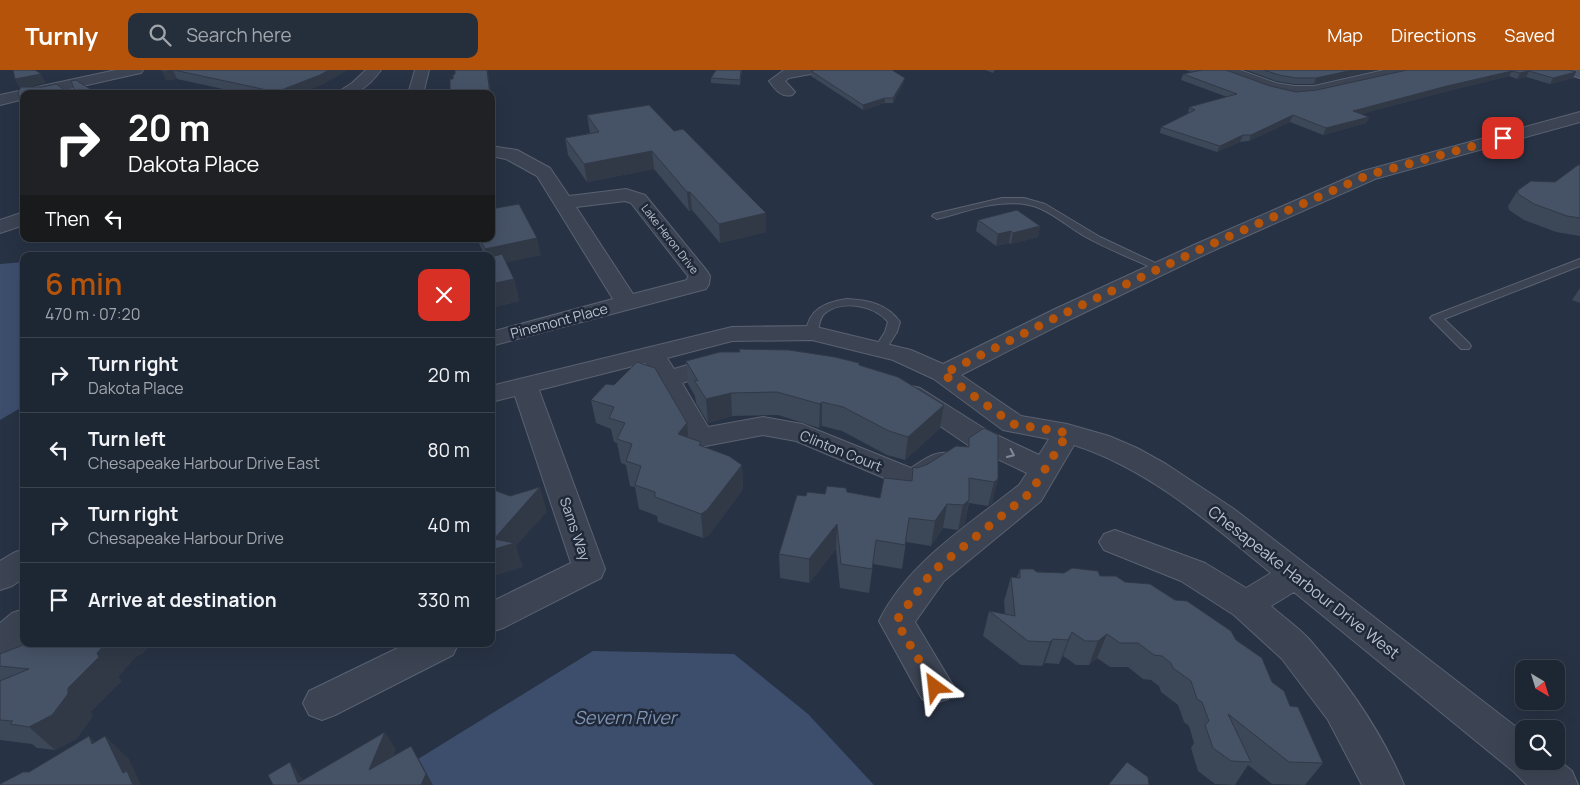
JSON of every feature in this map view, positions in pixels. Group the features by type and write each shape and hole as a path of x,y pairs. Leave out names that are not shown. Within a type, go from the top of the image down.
{"street":[{"path":"43,90 136,70"},
{"path":"349,90 374,70"},
{"path":"416,90 422,70"},
{"path":"787,92 776,81 785,74 811,70"},
{"path":"1227,70 1273,87 1294,91 1314,90 1403,70"},
{"path":"1567,70 1580,74"},
{"path":"0,100 20,95"},
{"path":"943,374 1161,268 1368,175 1580,117"},
{"path":"495,152 511,154 544,172 627,302"},
{"name":"Lake Heron Drive","path":"563,203 626,195 638,200 699,276 698,284 627,302"},
{"path":"0,227 20,220"},
{"name":"Pinemont Place","path":"495,338 627,302"},
{"name":"Chesapeake Harbour Drive West","path":"495,393 732,334 812,333 902,355 943,374 1013,424 1068,433 1127,455 1156,471 1223,517 1515,750"},
{"path":"652,354 667,379 720,363 773,352 845,362 862,369"},
{"name":"Clinton Court","path":"667,379 700,438 763,426 802,433 913,480 978,438"},
{"path":"888,380 978,438 1045,470"},
{"name":"Sams Way","path":"495,616 589,569 524,385"},
{"path":"935,687 896,621 932,572 1030,493 1068,433"},
{"path":"1116,542 1193,572 1246,605 1295,648 1341,708 1384,785"},
{"path":"0,577 20,564"},
{"path":"1246,605 1296,574"},
{"path":"0,648 20,626"},
{"path":"322,703 434,647"},
{"path":"1540,770 1558,785"}],"lane":[{"path":"937,216 987,203 1022,200 1036,203 1045,206 1088,234 1161,268"},
{"path":"1465,346 1436,318 1580,262"},
{"path":"812,333 815,318 827,308 843,302 865,305 885,311 894,322 891,332 880,349"}],"water":[{"path":"20,262 20,408 0,420 0,264"},
{"name":"Severn River","path":"593,651 734,654 808,714 874,785 376,785"}],"building":[{"path":"13,70 35,70 41,74 15,79"},
{"path":"174,70 329,70 281,90 267,90"},
{"path":"455,70 487,70 490,90 450,90 450,79 453,79"},
{"path":"716,70 741,70 740,80 711,78"},
{"path":"892,70 905,78 893,98 885,98 863,105 811,71"},
{"path":"1202,70 1226,70 1270,86 1296,92 1317,90 1407,70 1569,70 1576,72 1553,78 1529,71 1520,73 1512,71 1353,111 1369,117 1326,128 1293,115 1251,135 1243,135 1220,146 1161,127 1195,110 1189,107 1237,94 1183,74"},
{"path":"1264,70 1353,70 1316,78 1296,78"},
{"path":"76,80 92,90 74,90 71,81"},
{"path":"56,84 65,90 20,90 20,100 18,92 21,87 42,87"},
{"path":"649,105 674,131 683,129 766,213 719,224 690,192 687,192 652,151 584,164 565,138 599,132 587,115"},
{"path":"1580,165 1580,218 1567,216 1534,204 1518,194 1518,190 1531,181 1555,182"},
{"path":"519,204 537,238 485,249 482,242 495,242 495,208"},
{"path":"1017,210 1040,226 1013,233 1011,231 998,234 978,220"},
{"path":"502,254 514,279 495,283 495,256"},
{"path":"739,349 789,350 835,357 859,363 859,365 898,377 944,405 908,437 889,431 843,407 822,402 820,404 777,392 731,393 706,399 694,380 698,381 686,361 720,352 740,352"},
{"path":"637,362 655,368 687,423 678,434 701,442 699,445 729,456 742,465 707,510 701,514 655,497 655,492 635,485 641,466 626,461 632,444 617,439 625,423 609,418 614,407 591,400 606,384 614,385"},
{"path":"984,428 998,435 998,479 994,482 969,478 969,500 963,505 947,504 935,521 909,518 905,545 876,540 872,569 841,564 837,524 809,559 779,554 797,495 806,496 807,492 825,494 827,486 846,488 847,492 880,498 884,478 912,481 913,467 917,468 928,464 956,446 969,447 969,438"},
{"path":"540,487 495,538 495,490 510,496"},
{"path":"495,539 515,543 495,549"},
{"path":"1072,568 1098,571 1100,576 1116,576 1125,582 1150,584 1175,600 1187,601 1231,631 1236,640 1262,658 1272,682 1284,691 1290,706 1298,707 1323,763 1289,762 1228,714 1251,762 1231,761 1213,748 1205,725 1209,721 1202,702 1197,699 1191,681 1173,668 1171,663 1162,656 1154,655 1138,643 1120,643 1107,634 1098,641 1085,641 1072,632 1068,640 1053,639 1050,642 1028,641 989,611 1015,616 1011,577 1020,578 1020,569 1064,573"},
{"path":"20,646 102,647 97,653 99,657 68,688 68,694 52,715 29,727 10,724 13,721 0,720 0,681 29,669 0,666 0,654"},
{"path":"385,732 369,770 411,746 426,774 421,785 273,785 268,775 290,762 298,783"},
{"path":"89,736 92,744 105,736 123,773 127,771 133,785 0,785 23,772 29,772"},
{"path":"1127,762 1148,777 1149,785 1109,785"}],"route":[{"path":"935,687 896,621 932,572 1030,493 1068,433 1013,424 943,374 1063,314 1203,248 1368,175 1503,138"}]}
